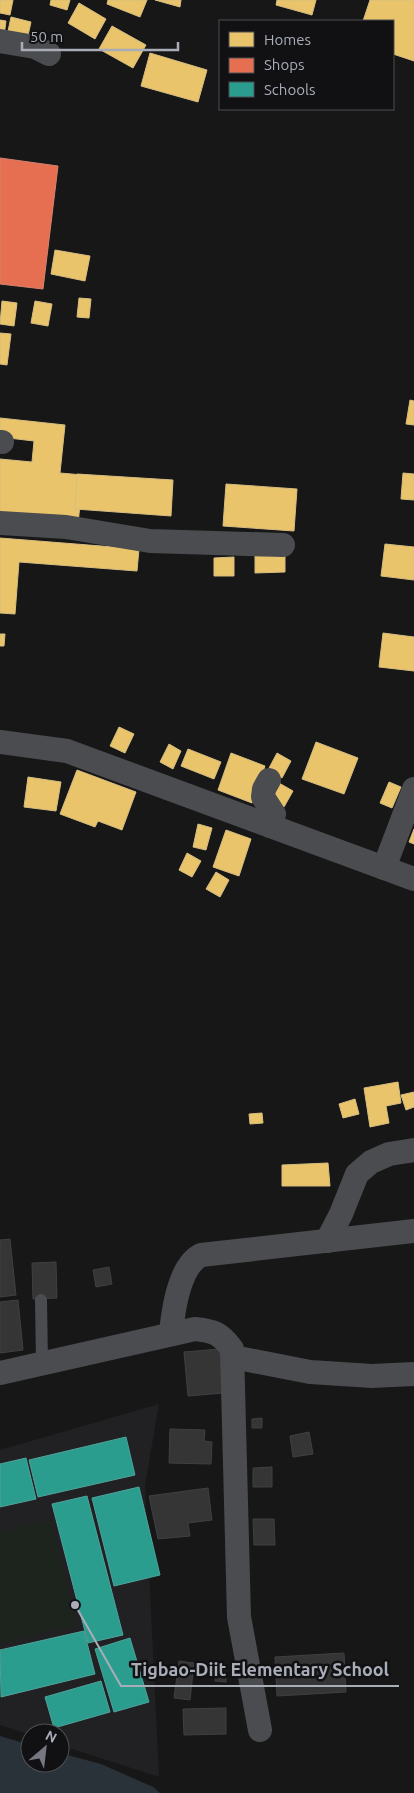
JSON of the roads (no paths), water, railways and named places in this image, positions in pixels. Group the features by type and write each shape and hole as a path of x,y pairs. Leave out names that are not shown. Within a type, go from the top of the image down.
{"street":[{"path":"0,41 35,48 49,54"},
{"path":"0,523 66,527 150,541 283,545"},
{"path":"0,742 67,751 414,880"},
{"path":"269,780 264,789 263,797 274,814 270,826"},
{"path":"384,868 414,789"},
{"path":"328,1241 357,1174 371,1162 389,1154 414,1150"},
{"path":"171,1334 176,1297 183,1279 196,1257 414,1231"},
{"path":"0,1373 195,1329 211,1330 224,1338 232,1348 239,1617 260,1730"},
{"path":"233,1357 310,1372 372,1376 414,1374"}],"lane":[{"path":"41,1300 42,1364"}],"place":[{"name":"Tigbao-Diit Elementary School","path":"75,1605"}]}
